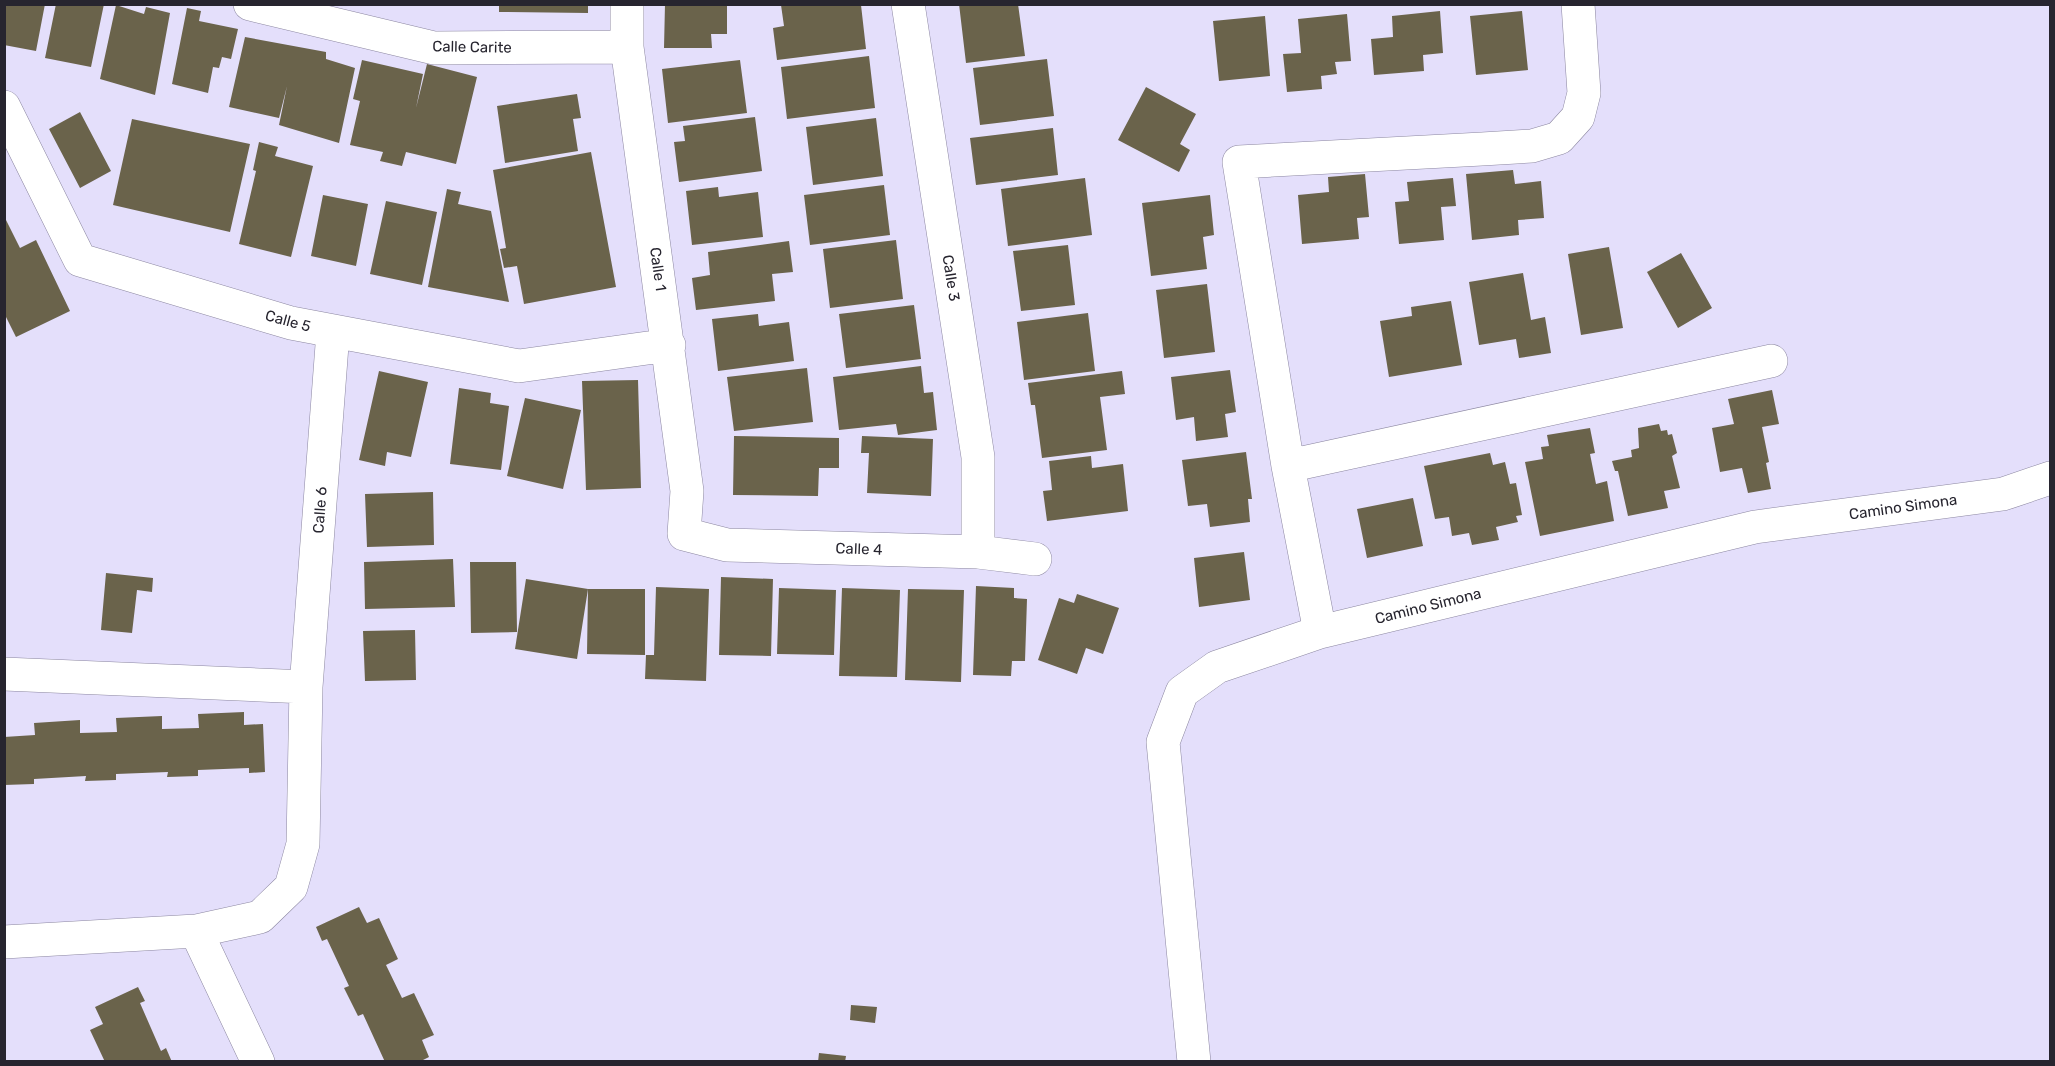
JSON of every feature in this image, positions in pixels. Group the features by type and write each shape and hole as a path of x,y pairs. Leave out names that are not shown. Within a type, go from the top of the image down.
{"street":[{"name":"Calle 1","path":"627,4 627,47 687,491 684,534"},
{"name":"Calle 3","path":"909,4 978,457 978,552"},
{"path":"1320,632 1288,466 1239,162 1532,146 1559,138 1578,117 1584,93 1578,4"},
{"name":"Calle Carite","path":"264,6 434,48 627,47"},
{"name":"Calle 5","path":"4,107 80,260 291,323 519,366 669,345"},
{"name":"Calle 6","path":"4,942 196,931 260,917 291,887 303,844 306,687 333,332"},
{"path":"1288,466 1771,361"},
{"name":"Camino Simona","path":"1194,1062 1164,742 1182,692 1190,686 1217,668 1320,632 1755,527 2002,494 2050,478"},
{"name":"Calle 4","path":"684,534 727,545 978,552 1035,559"},
{"path":"4,674 306,687"},
{"path":"196,931 258,1062"}],"building":[{"path":"4,4 45,4 36,51 4,45"},
{"path":"56,4 104,4 91,67 45,58"},
{"path":"499,4 588,4 588,13 499,12"},
{"path":"665,4 727,4 727,34 711,34 712,48 664,48"},
{"path":"959,4 1018,4 1025,56 966,63"},
{"path":"116,5 144,14 146,7 170,13 155,95 100,79"},
{"path":"781,5 861,5 866,49 777,60 773,28 784,26"},
{"path":"187,8 201,11 199,21 238,29 231,59 222,57 219,68 213,67 208,93 172,84"},
{"path":"1440,11 1443,53 1423,55 1424,71 1374,75 1371,39 1393,37 1392,16"},
{"path":"1522,11 1528,70 1476,75 1470,16"},
{"path":"1347,14 1351,61 1335,62 1337,74 1321,76 1322,89 1287,92 1283,54 1301,53 1298,19"},
{"path":"1265,16 1270,76 1219,81 1213,21"},
{"path":"245,37 326,52 326,59 355,68 339,143 279,125 287,86 279,118 229,107"},
{"path":"869,56 875,108 787,119 781,67"},
{"path":"1047,59 1054,116 980,125 973,68"},
{"path":"362,60 423,74 416,108 427,64 477,77 456,164 406,152 402,166 380,161 383,152 350,145 360,101 353,99"},
{"path":"740,60 747,113 668,123 662,69"},
{"path":"1146,87 1196,114 1180,144 1190,150 1179,172 1118,140"},
{"path":"577,94 581,118 573,119 578,151 505,163 497,106"},
{"path":"80,112 111,171 80,188 49,129"},
{"path":"755,117 762,171 679,182 674,142 685,141 683,126"},
{"path":"876,118 883,176 813,185 806,127"},
{"path":"132,119 250,144 230,232 113,205"},
{"path":"1053,128 1058,175 976,185 970,138"},
{"path":"259,142 278,147 275,156 313,166 291,257 239,244 256,171 253,170"},
{"path":"591,152 616,287 524,304 517,266 504,268 500,249 506,248 493,170"},
{"path":"1513,170 1515,184 1541,181 1544,218 1518,220 1519,235 1472,240 1466,174"},
{"path":"1365,174 1369,217 1357,218 1359,239 1302,244 1298,195 1329,192 1328,177"},
{"path":"1085,178 1092,235 1008,246 1001,189"},
{"path":"1453,178 1456,206 1441,207 1444,240 1399,244 1395,202 1409,201 1407,182"},
{"path":"884,185 890,235 810,245 804,195"},
{"path":"718,187 719,197 758,192 763,237 692,245 686,191"},
{"path":"447,189 461,192 458,204 491,211 509,302 428,287"},
{"path":"323,195 368,204 356,266 311,256"},
{"path":"1210,195 1214,235 1203,237 1207,269 1151,276 1142,203"},
{"path":"386,201 437,212 422,285 370,274"},
{"path":"4,216 20,248 36,240 70,311 16,337 4,313"},
{"path":"896,240 903,299 830,308 823,249"},
{"path":"789,241 793,272 772,274 775,301 696,310 692,278 710,275 708,252"},
{"path":"1068,245 1075,305 1021,311 1013,251"},
{"path":"1609,247 1623,328 1581,335 1568,254"},
{"path":"1681,253 1712,308 1678,328 1647,272"},
{"path":"1523,273 1531,320 1545,317 1551,353 1519,358 1516,339 1479,345 1469,282"},
{"path":"1207,284 1215,352 1164,358 1156,290"},
{"path":"1451,301 1462,365 1389,377 1380,321 1412,316 1411,307"},
{"path":"914,305 921,359 846,368 839,314"},
{"path":"1088,313 1095,371 1024,380 1017,322"},
{"path":"758,314 759,326 789,322 794,361 718,371 712,319"},
{"path":"921,366 924,393 933,392 937,430 898,435 896,424 839,430 833,377"},
{"path":"807,368 813,422 734,431 727,377"},
{"path":"1230,370 1236,412 1225,414 1228,437 1196,441 1194,417 1176,420 1171,377"},
{"path":"379,371 428,382 411,457 387,452 385,466 359,460"},
{"path":"1122,371 1125,394 1100,397 1107,450 1042,458 1035,405 1031,405 1028,383"},
{"path":"638,380 641,488 586,490 582,381"},
{"path":"459,388 491,393 490,403 509,406 501,470 450,464"},
{"path":"1772,390 1779,424 1762,427 1769,462 1766,463 1771,489 1748,493 1742,468 1720,472 1712,428 1734,424 1728,399"},
{"path":"525,398 581,410 563,489 507,476"},
{"path":"1659,424 1661,431 1667,430 1668,435 1672,434 1677,453 1672,456 1680,488 1664,491 1668,508 1628,516 1618,471 1615,471 1612,461 1632,457 1631,450 1639,448 1638,428"},
{"path":"1590,428 1595,453 1590,454 1596,484 1607,481 1614,521 1540,536 1525,462 1543,459 1541,447 1549,446 1547,435"},
{"path":"734,436 839,438 839,468 819,468 818,496 733,495"},
{"path":"862,436 933,439 931,496 867,493 869,453 861,453"},
{"path":"1246,452 1252,499 1248,499 1250,522 1210,527 1207,504 1188,506 1182,460"},
{"path":"1490,453 1493,465 1505,462 1510,484 1516,483 1522,515 1516,516 1518,522 1496,527 1499,540 1472,545 1469,533 1452,536 1449,517 1435,519 1424,466"},
{"path":"1091,456 1092,468 1123,464 1128,511 1047,521 1043,491 1052,490 1049,461"},
{"path":"433,492 434,545 367,547 365,494"},
{"path":"1413,498 1423,546 1367,558 1357,509"},
{"path":"1244,552 1250,600 1199,607 1194,558"},
{"path":"453,559 455,607 365,609 364,562"},
{"path":"470,562 516,562 517,632 471,633"},
{"path":"106,573 153,578 152,592 137,590 132,633 101,630"},
{"path":"721,577 773,579 771,656 719,655"},
{"path":"526,579 588,589 577,659 515,649"},
{"path":"976,586 1014,588 1014,598 1027,599 1025,661 1012,661 1011,676 973,675"},
{"path":"656,587 709,589 706,681 645,679 646,655 654,655"},
{"path":"779,588 836,590 834,655 777,654"},
{"path":"842,588 900,590 897,677 839,676"},
{"path":"588,589 645,589 645,655 587,654"},
{"path":"908,589 964,590 961,682 905,680"},
{"path":"1077,594 1119,608 1103,654 1086,648 1077,674 1038,660 1059,598 1074,603"},
{"path":"415,630 416,680 365,681 363,631"},
{"path":"244,712 244,725 263,724 265,772 249,773 249,768 198,770 198,776 167,777 168,772 116,774 116,780 85,781 86,776 34,779 34,784 4,785 4,737 35,735 34,723 80,720 80,733 117,732 116,718 162,716 162,729 199,728 198,714"},
{"path":"359,907 367,923 379,918 398,959 386,965 402,998 414,993 434,1035 422,1040 429,1057 419,1062 385,1062 363,1014 358,1016 344,988 349,986 327,939 322,941 316,927"},
{"path":"138,987 145,1001 140,1003 161,1051 166,1048 172,1062 105,1062 90,1030 103,1024 95,1007"},
{"path":"851,1005 877,1007 875,1023 850,1020"},
{"path":"819,1053 846,1056 845,1062 818,1062"}]}
